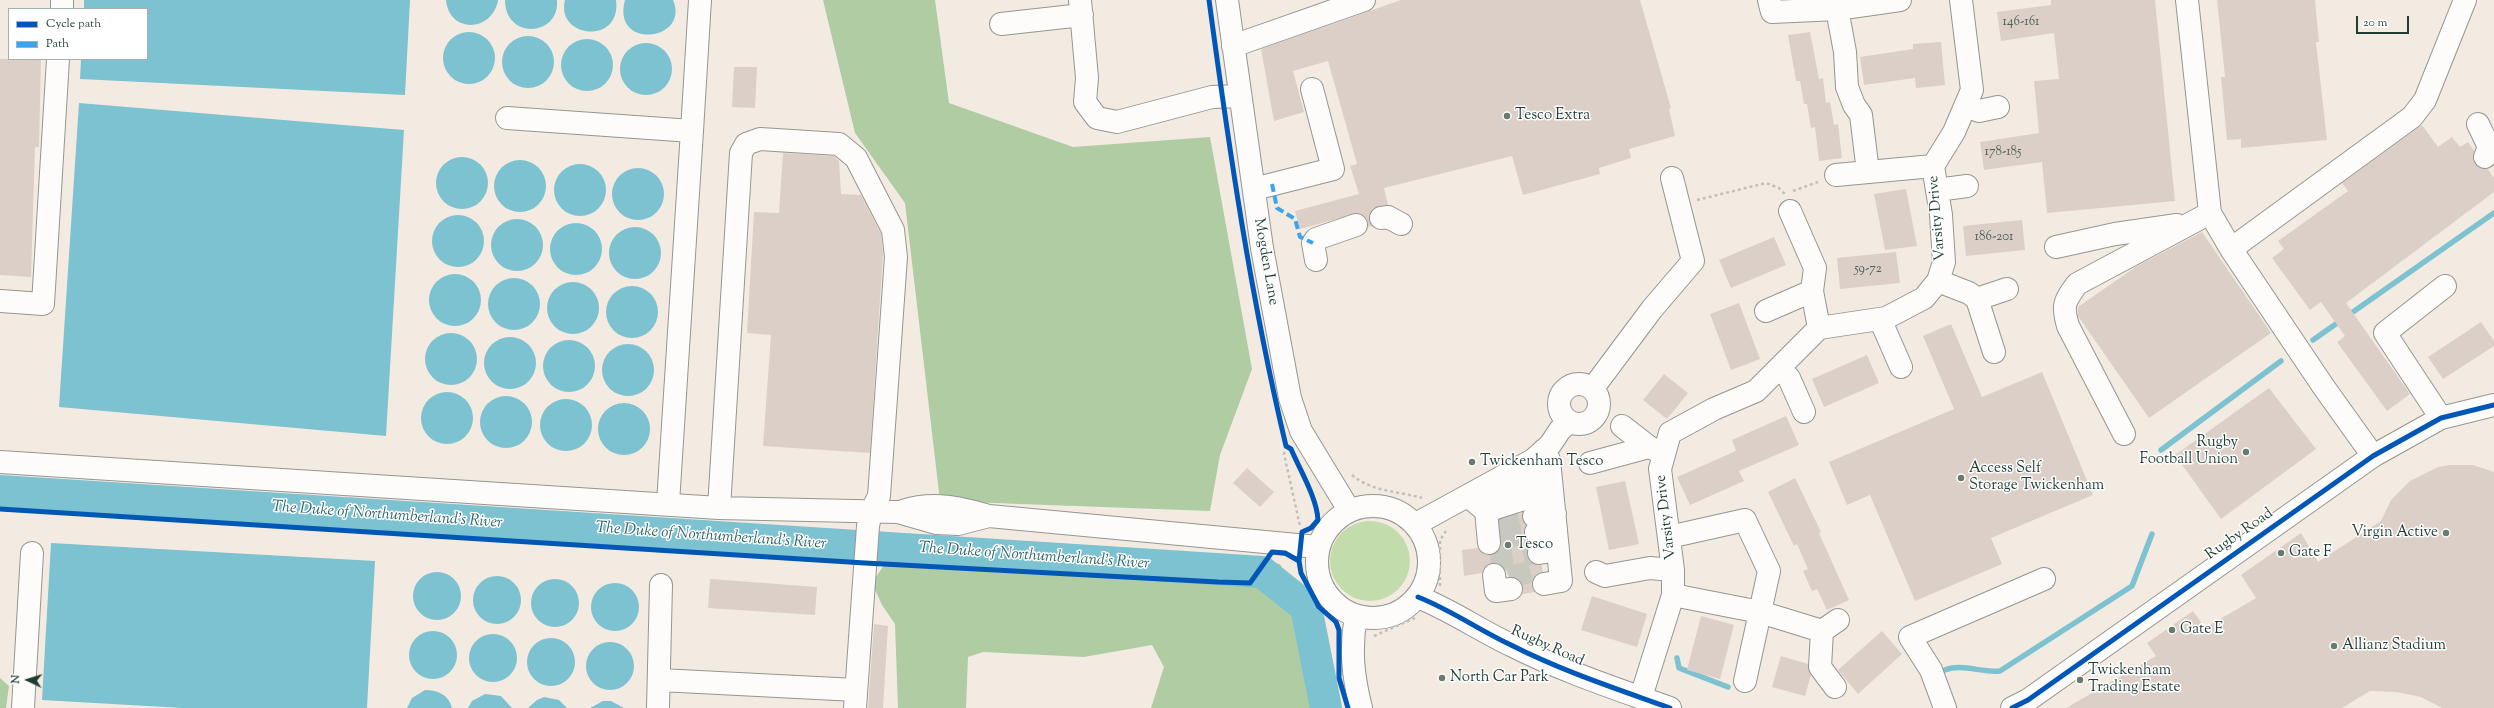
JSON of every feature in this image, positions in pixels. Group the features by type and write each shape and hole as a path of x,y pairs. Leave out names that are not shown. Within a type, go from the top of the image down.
{"street":[{"path":"668,503 700,0"},
{"name":"Mogden Lane","path":"1227,0 1254,189 1290,398 1301,431 1349,510"},
{"path":"1233,46 1364,0"},
{"path":"1769,0 1772,12 1812,12 1837,10 1898,0"},
{"name":"Varsity Drive","path":"1641,698 1673,595 1673,570 1657,451 1670,433 1714,409 1756,391 1819,328 1880,319 1924,298 1938,281 1944,262 1937,190 1933,166 1954,132 1972,90 1961,0"},
{"path":"2187,0 2201,218 2231,249 2322,386 2373,456"},
{"path":"2231,249 2412,117 2425,100 2465,0"},
{"path":"1001,24 1081,8 1087,78 1085,102 1097,118 1117,122 1212,97 1240,96"},
{"path":"1837,10 1845,52 1848,87 1854,105 1861,115 1868,172"},
{"path":"0,301 43,304 58,60"},
{"path":"1254,189 1333,169 1312,89"},
{"path":"1965,106 1979,111 1998,107"},
{"path":"507,118 692,130"},
{"path":"2478,124 2489,147 2485,157"},
{"path":"660,680 855,699 869,519 879,496 896,257 893,230 856,158 839,144 760,139 746,144 741,153 718,508"},
{"name":"Varsity Drive","path":"1836,175 1933,166"},
{"path":"1592,388 1652,309 1693,261 1672,178"},
{"path":"1937,190 1967,186"},
{"path":"1788,203 1815,268 1814,296 1819,328"},
{"path":"2056,247 2201,218"},
{"path":"2124,434 2068,326 2064,311 2066,300 2077,284 2201,218"},
{"path":"1316,260 1312,243 1316,239 1356,225"},
{"path":"1938,281 1969,293 1977,299 1994,352"},
{"path":"2441,418 2385,333 2445,286"},
{"path":"1977,299 2007,289"},
{"path":"1766,311 1814,296"},
{"path":"1880,319 1901,367"},
{"path":"1779,368 1789,378 1804,412"},
{"path":"1582,384 1592,388 1598,394 1600,404 1597,415 1590,422 1580,425 1569,422 1562,415 1559,404 1562,394 1568,387 1582,384"},
{"name":"Rugby Road","path":"2012,708 2028,700 2373,456 2441,418 2492,411"},
{"path":"1547,546 1549,470 1569,422"},
{"path":"1622,426 1657,451"},
{"path":"1590,463 1657,451"},
{"path":"1487,522 1533,460 1549,470"},
{"path":"0,462 668,503 869,519 920,505 950,506 989,516 1309,536 1324,534 1336,520 1349,510 1368,506 1385,507 1402,513 1416,524 1426,541 1430,560 1427,580 1418,607 1406,609 1390,616 1373,619 1356,616 1342,609 1330,598 1321,584 1309,536"},
{"path":"1416,524 1487,522 1549,470"},
{"path":"1669,537 1745,520 1769,571 1745,680"},
{"path":"23,708 32,553"},
{"path":"1596,572 1605,576 1650,568 1673,570"},
{"path":"1945,708 1931,670 1910,637 2044,579"},
{"path":"658,708 660,680 661,585"},
{"path":"1673,595 1823,626 1820,667 1835,687"},
{"name":"Rugby Road","path":"1418,607 1435,604 1511,646 1641,698 1670,708"},
{"path":"1356,616 1352,651 1354,680 1361,708"}],"path":[{"path":"1679,205 1766,183 1779,188 1788,203 1836,175"},
{"path":"1284,438 1286,446 1284,454 1309,536"},
{"path":"1286,446 1291,449"},
{"path":"1350,474 1357,479 1385,491 1426,499"},
{"path":"1440,590 1440,540 1450,525"},
{"path":"1372,637 1390,627 1418,607"}],"green space":[{"path":"823,0 935,0 949,103 1073,147 1210,137 1252,369 1220,455 1210,511 940,501 905,203 855,133"},
{"path":"1370,521 1385,524 1398,533 1407,546 1410,561 1407,576 1398,589 1385,598 1370,601 1355,598 1342,589 1333,576 1330,561 1333,546 1342,533 1355,524"},
{"path":"890,556 1213,578 1241,559 1280,564 1321,642 1334,708 1151,708 1164,667 1152,645 1084,657 983,652 968,657 966,708 898,708 895,624 882,605 872,583"},
{"path":"0,678 9,686 6,708 0,708"}],"water":[{"path":"84,0 410,0 405,95 80,79 81,60 148,60 148,8 84,8"},
{"path":"446,0 498,1 494,11 487,19 470,25 454,19 449,11"},
{"path":"505,0 557,0 556,12 550,21 542,27 532,29 522,27 514,22 507,13"},
{"path":"565,0 616,0 615,15 609,25 600,30 589,32 578,29 570,22 565,13"},
{"path":"625,0 673,0 676,14 671,24 662,31 650,34 639,33 629,27 624,16"},
{"path":"469,32 483,36 491,44 495,58 491,72 483,80 469,84 455,80 447,72 443,58 447,44 455,36"},
{"path":"528,36 542,40 550,48 554,62 550,76 542,84 528,88 514,84 506,76 502,62 506,48 514,40"},
{"path":"587,39 601,43 609,51 613,65 609,79 601,87 587,91 573,87 565,79 561,65 565,51 573,43"},
{"path":"646,43 660,47 668,55 672,69 668,83 660,91 646,95 632,91 624,83 620,69 624,55 632,47"},
{"path":"79,103 404,130 386,436 59,407"},
{"path":"462,157 476,161 484,169 488,183 484,197 476,205 462,209 448,205 440,197 436,183 440,169 448,161"},
{"path":"520,160 534,164 542,172 546,186 542,200 534,208 520,212 506,208 498,200 494,186 498,172 506,164"},
{"path":"580,164 594,168 602,176 606,190 602,204 594,212 580,216 566,212 558,204 554,190 558,176 566,168"},
{"path":"638,168 652,172 660,180 664,194 660,208 652,216 638,220 624,216 616,208 612,194 616,180 624,172"},
{"path":"458,215 472,219 480,227 484,241 480,255 472,263 458,267 444,263 436,255 432,241 436,227 444,219"},
{"path":"512,219 522,219 531,223 539,231 543,240 543,250 539,259 531,267 522,271 512,271 503,267 495,259 491,250 491,240 495,231 503,223"},
{"path":"571,223 581,223 590,227 598,235 602,244 602,254 598,263 590,271 581,275 571,275 562,271 554,263 550,254 550,244 554,235 562,227"},
{"path":"635,227 649,231 657,239 661,253 657,267 649,275 635,279 621,275 613,267 609,253 613,239 621,231"},
{"path":"455,274 469,278 477,286 481,300 477,314 469,322 455,326 441,322 433,314 429,300 433,286 441,278"},
{"path":"514,278 528,282 536,290 540,304 536,318 528,326 514,330 500,326 492,318 488,304 492,290 500,282"},
{"path":"573,282 587,286 595,294 599,308 595,322 587,330 573,334 559,330 551,322 547,308 551,294 559,286"},
{"path":"632,286 646,290 654,298 658,312 654,326 646,334 632,338 618,334 610,326 606,312 610,298 618,290"},
{"path":"451,333 465,337 473,345 477,359 473,373 465,381 451,385 437,381 429,373 425,359 429,345 437,337"},
{"path":"510,337 524,341 532,349 536,363 532,377 524,385 510,389 496,385 488,377 484,363 488,349 496,341"},
{"path":"569,340 583,344 591,352 595,366 591,380 583,388 569,392 555,388 547,380 543,366 547,352 555,344"},
{"path":"628,344 642,348 650,356 654,370 650,384 642,392 628,396 614,392 606,384 602,370 606,356 614,348"},
{"path":"447,392 461,396 469,404 473,418 469,432 461,440 447,444 433,440 425,432 421,418 425,404 433,396"},
{"path":"506,396 520,400 528,408 532,422 528,436 520,444 506,448 492,444 484,436 480,422 484,408 492,400"},
{"path":"566,399 580,403 588,411 592,425 588,439 580,447 566,451 552,447 544,439 540,425 544,411 552,403"},
{"path":"624,403 638,407 646,415 650,429 646,443 638,451 624,455 610,451 602,443 598,429 602,415 610,407"},
{"path":"51,543 375,561 367,708 182,708 42,700"},
{"path":"437,572 446,574 454,579 459,587 461,596 459,605 454,613 446,618 437,620 428,618 420,613 415,605 413,596 415,587 420,579 428,574"},
{"path":"497,576 506,578 514,583 519,591 521,600 519,609 514,617 506,622 497,624 488,622 480,617 475,609 473,600 475,591 480,583 488,578"},
{"path":"555,579 564,581 572,586 577,594 579,603 577,612 572,620 564,625 555,627 546,625 538,620 533,612 531,603 533,594 538,586 546,581"},
{"path":"615,583 624,585 632,590 637,598 639,607 637,616 632,624 624,629 615,631 606,629 598,624 593,616 591,607 593,598 598,590 606,585"},
{"path":"433,631 442,633 450,638 455,646 457,655 455,664 450,672 442,677 433,679 424,677 416,672 411,664 409,655 411,646 416,638 424,633"},
{"path":"493,634 502,636 510,641 515,649 517,658 515,667 510,675 502,680 493,682 484,680 476,675 471,667 469,658 471,649 476,641 484,636"},
{"path":"551,638 560,640 568,645 573,653 575,662 573,671 568,679 560,684 551,686 542,684 534,679 529,671 527,662 529,653 534,645 542,640"},
{"path":"610,642 619,644 627,649 632,657 634,666 632,675 627,683 619,688 610,690 601,688 593,683 588,675 586,666 588,657 593,649 601,644"},
{"path":"425,690 442,694 451,703 452,708 407,708 412,698"},
{"path":"485,694 501,696 512,708 468,708 472,701"},
{"path":"544,697 559,700 567,708 528,708 537,700"},
{"path":"603,701 611,701 624,708 590,708"}],"building":[{"name":"Tesco Extra","path":"1401,0 1640,0 1671,108 1669,109 1675,136 1629,149 1631,158 1599,168 1600,174 1523,195 1512,156 1384,188 1388,205 1373,208 1369,219 1372,226 1368,227 1364,216 1358,213 1300,229 1295,211 1359,194 1350,166 1357,164 1328,61 1293,71 1304,112 1274,121 1261,49"},
{"path":"2051,0 2155,0 2175,201 2047,213 2042,162 1984,170 1980,142 2039,133 2034,81 2059,79 2054,33 2001,41 1997,12 2051,5"},
{"path":"2217,0 2315,0 2319,42 2316,42 2327,140 2241,148 2241,139 2227,140 2221,77 2225,77"},
{"path":"1810,32 1819,79 1823,78 1826,103 1830,102 1834,125 1838,124 1842,158 1819,161 1815,127 1811,128 1807,104 1804,104 1800,81 1796,81 1788,35"},
{"path":"1941,42 1945,85 1916,88 1915,78 1864,85 1860,57 1913,49 1913,44"},
{"path":"0,59 41,60 39,147 35,147 31,277 0,275"},
{"path":"734,67 757,67 755,108 732,107"},
{"path":"2422,125 2438,147 2452,137 2460,147 2468,142 2474,151 2473,158 2475,164 2481,169 2488,169 2494,178 2494,192 2346,303 2410,394 2387,411 2337,342 2345,336 2321,302 2310,310 2272,258 2284,249 2278,241 2348,191 2342,183"},
{"path":"783,153 834,156 839,161 841,194 861,195 881,234 883,253 870,453 763,446 771,335 747,333 754,212 779,213"},
{"path":"1906,189 1917,246 1885,250 1874,194"},
{"path":"2022,220 2025,250 1966,256 1963,226"},
{"path":"2202,232 2271,333 2149,418 2078,316 2078,307 2137,266"},
{"path":"1774,237 1786,265 1731,288 1719,260"},
{"path":"1896,252 1900,283 1840,289 1837,258"},
{"path":"1739,303 1760,359 1731,370 1710,314"},
{"path":"2481,322 2494,341 2494,346 2443,379 2428,357"},
{"name":"Access Self Storage Twickenham","path":"1951,324 1982,397 2042,372 2093,495 1991,538 2002,564 1915,601 1870,495 1847,505 1829,462 1954,409 1923,336"},
{"path":"1867,355 1879,383 1824,407 1812,379"},
{"path":"1664,374 1688,393 1667,419 1643,400"},
{"name":"Rugby Football Union","path":"2269,388 2316,449 2221,519 2175,455"},
{"path":"1786,416 1799,445 1739,471 1744,481 1690,505 1677,477 1736,451 1732,440"},
{"name":"Allianz Stadium","path":"2450,465 2473,465 2494,472 2494,708 2442,708 2421,697 2396,692 2370,691 2342,708 2066,708 2156,656 2147,643 2193,611 2205,628 2256,598 2241,575 2301,533 2318,562 2381,521 2391,500 2410,481 2438,467"},
{"path":"1247,468 1274,492 1260,507 1233,483"},
{"path":"1795,478 1821,532 1819,533 1849,600 1827,610 1817,589 1812,591 1803,571 1808,569 1797,544 1794,546 1768,492"},
{"path":"1625,481 1639,544 1609,550 1596,487"},
{"path":"1522,513 1522,518 1526,525 1524,534 1531,543 1527,555 1534,564 1541,565 1542,572 1536,575 1532,580 1535,592 1522,594 1523,588 1521,582 1515,577 1509,577 1504,567 1498,563 1487,565 1482,573 1464,576 1462,550 1478,548 1484,554 1496,553 1501,542 1499,520"},
{"path":"710,579 817,587 815,615 708,608"},
{"path":"1592,596 1647,614 1637,647 1581,630"},
{"path":"1701,616 1734,625 1720,679 1687,670"},
{"path":"874,624 888,626 883,708 868,708"},
{"path":"1882,631 1902,654 1858,694 1838,670"},
{"path":"1781,656 1808,664 1811,675 1805,696 1772,687"}],"waterway":[{"path":"2313,340 2494,213"},
{"path":"2161,450 2281,361"},
{"name":"The Duke of Northumberland's River","path":"0,491 1262,572 1306,607 1326,708"},
{"path":"1945,670 1958,667 1986,671 2000,671 2132,586 2152,534"},
{"path":"1677,658 1679,668 1728,687"}],"tunnel":[{"path":"1497,522 1534,516"},
{"path":"1500,537 1536,532"},
{"path":"1491,561 1539,553"},
{"path":"1509,577 1542,569"}],"marked path":[{"path":"1272,184 1277,208 1295,219 1300,237 1313,243"}],"cycle path":[{"path":"1209,0 1242,224 1273,391 1286,446 1291,449 1311,493 1317,511 1318,520 1311,528 1302,532 1299,561 1301,573 1319,607 1336,622 1339,630 1339,678 1348,708"},
{"path":"2012,708 2028,700 2373,456 2441,418 2494,405"},
{"path":"0,509 865,563 1218,582 1250,583 1272,552 1285,553 1299,561"},
{"path":"1418,597 1442,608 1499,639 1550,663 1670,708"}],"place":[{"name":"Tesco Extra","path":"1507,116"},
{"name":"Rugby Football Union","path":"2246,452"},
{"name":"Twickenham Tesco","path":"1472,462"},
{"name":"Access Self Storage Twickenham","path":"1961,478"},
{"name":"Virgin Active","path":"2446,533"},
{"name":"Tesco","path":"1508,545"},
{"name":"Gate F","path":"2281,553"},
{"name":"Gate E","path":"2172,630"},
{"name":"Allianz Stadium","path":"2334,646"},
{"name":"North Car Park","path":"1442,678"},
{"name":"Twickenham Trading Estate","path":"2080,680"}]}
